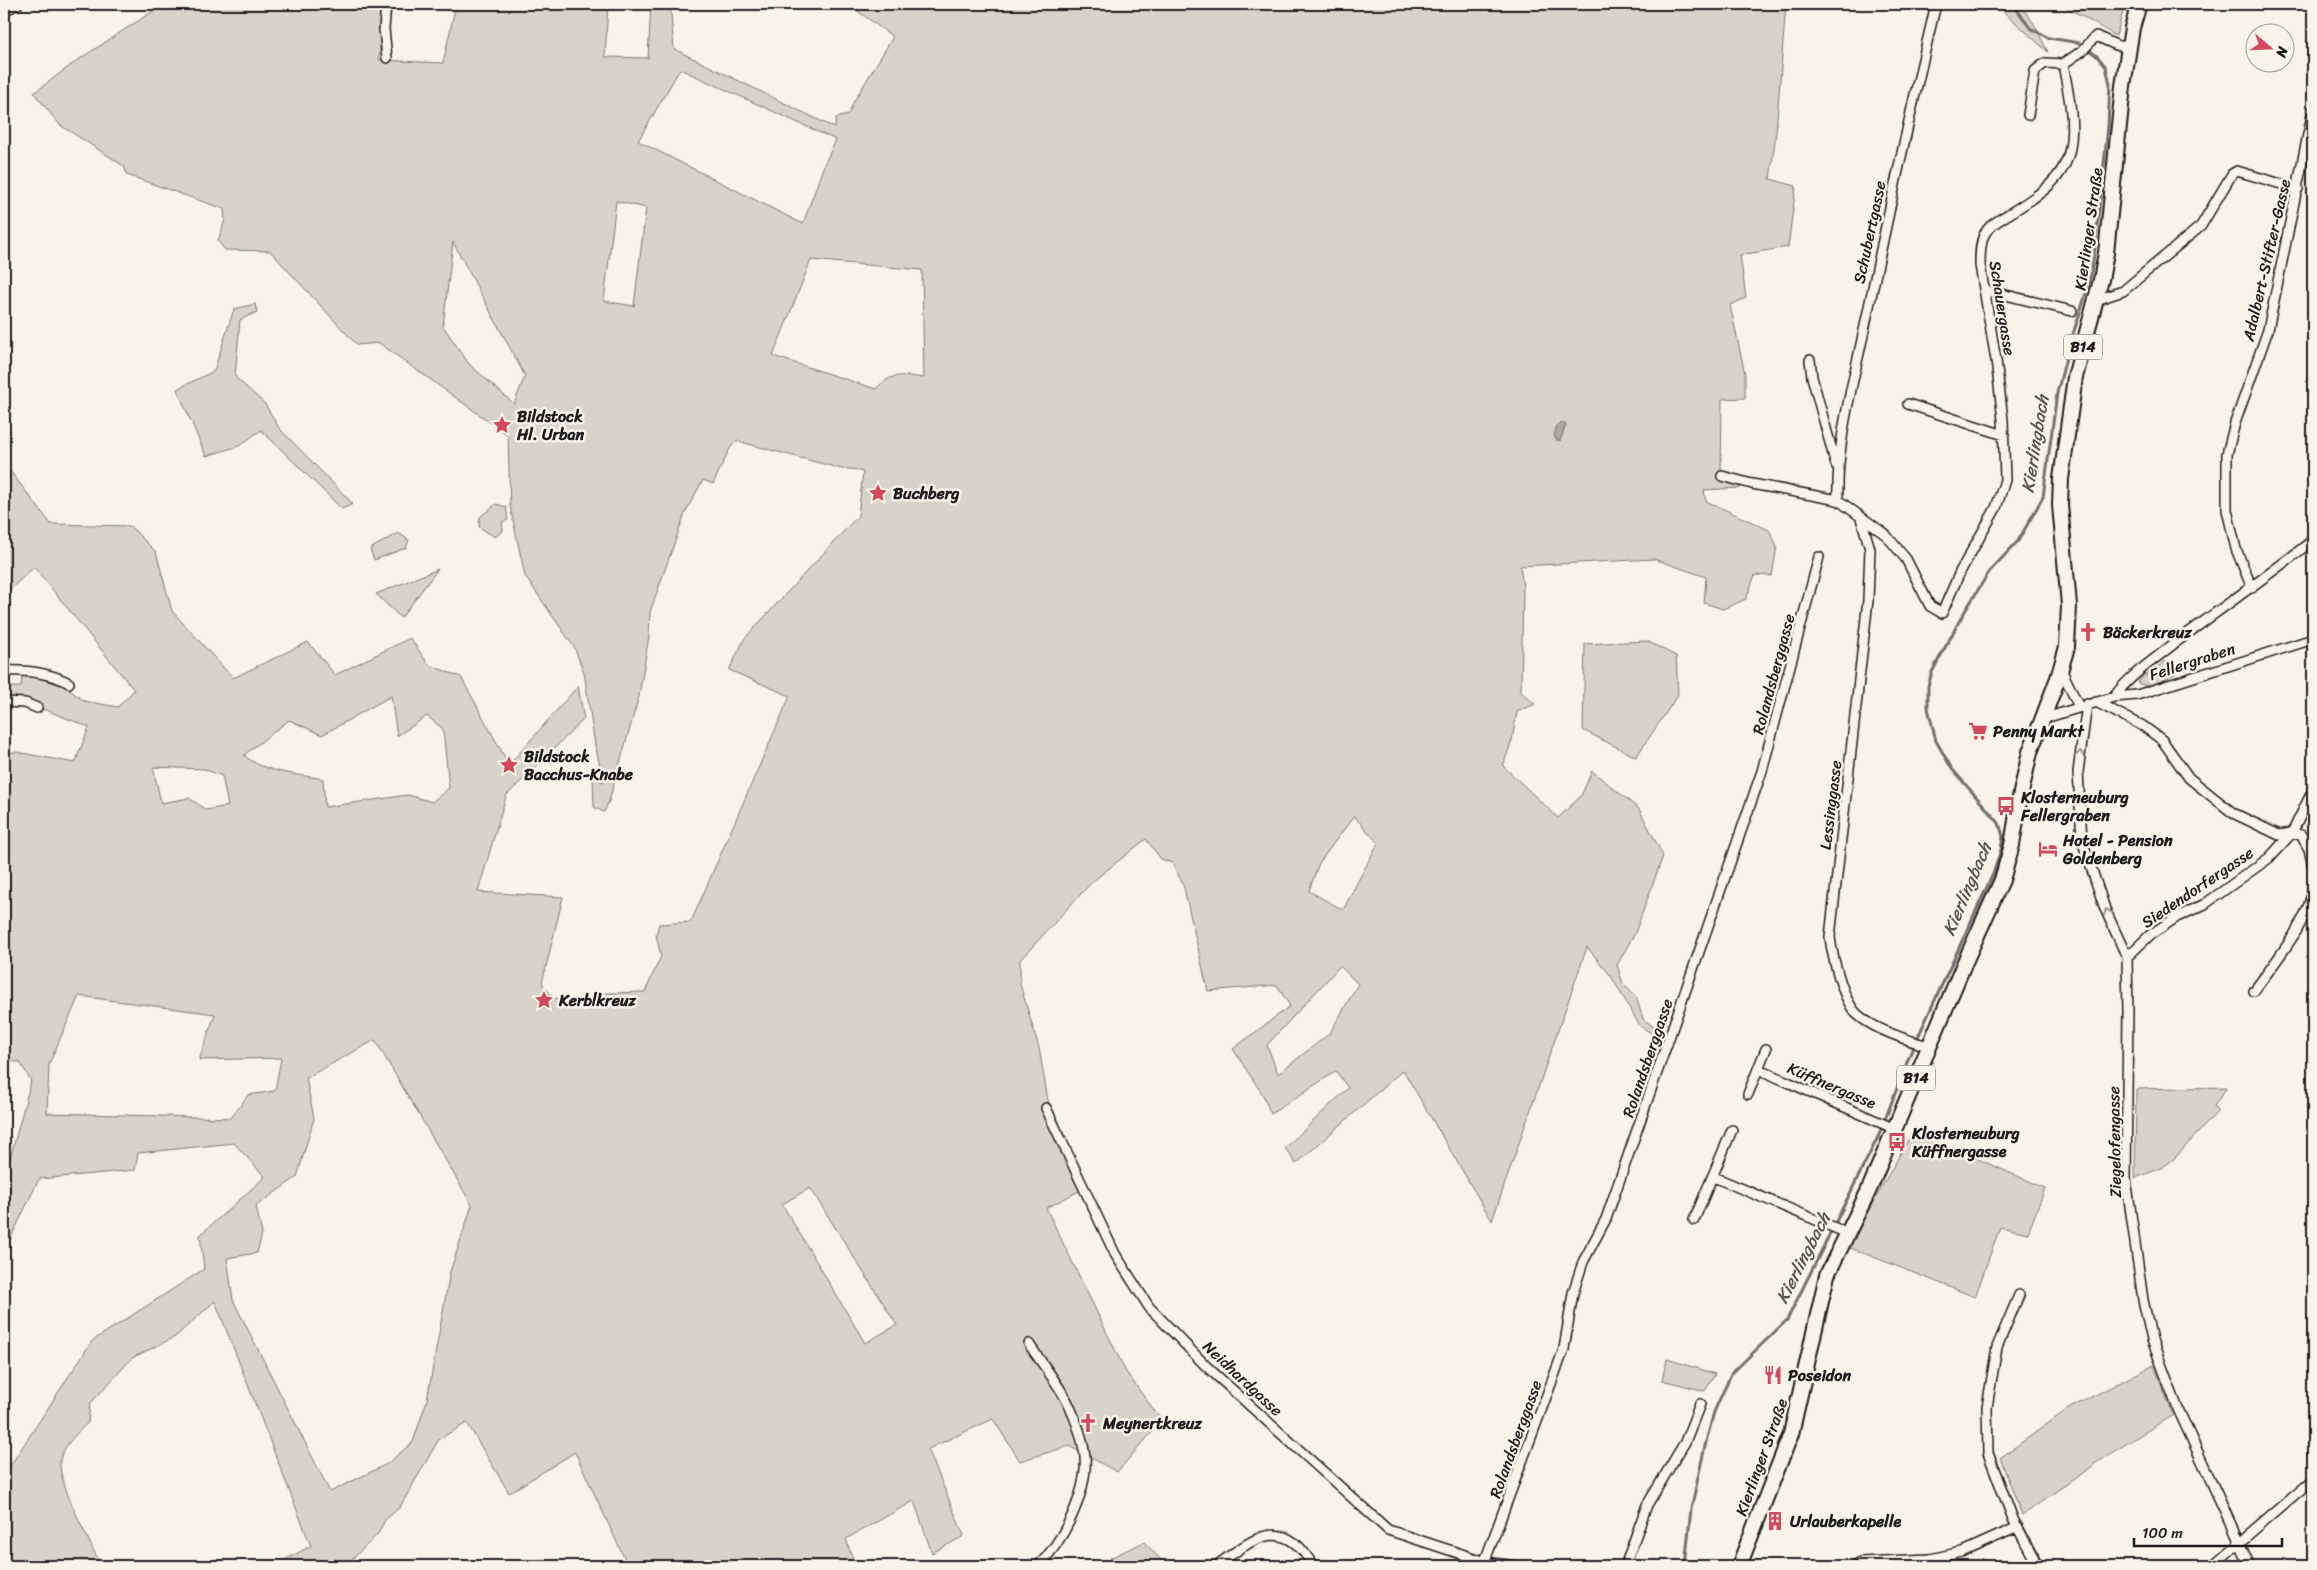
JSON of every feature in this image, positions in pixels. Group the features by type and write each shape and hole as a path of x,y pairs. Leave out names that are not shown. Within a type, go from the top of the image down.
{"main road":[{"name":"Kierlinger Straße","path":"1739,1566 1791,1434 1827,1275 1845,1232 1868,1192 1893,1128 1920,1044 2004,873 2012,845 2025,773 2068,647 2069,605 2060,505 2061,484 2075,377 2096,300 2106,253 2128,48 2139,4"}],"street":[{"path":"4,11 18,4"},
{"path":"386,4 384,29 387,58"},
{"name":"Schubertgasse","path":"1838,500 1837,468 1903,142 1936,4"},
{"path":"2028,115 2035,71 2044,63 2063,64 2082,51 2096,36 2116,46 2128,48"},
{"name":"Schauergasse","path":"1861,518 1886,535 1906,559 1930,606 1942,612 1960,572 1988,523 2002,492 2006,467 1996,360 1980,254 1985,232 1995,222 2047,189 2069,152 2070,105 2063,64"},
{"name":"Adalbert-Stifter-Gasse","path":"2252,588 2236,549 2227,510 2228,454 2235,423 2268,330 2313,110"},
{"path":"2096,300 2123,291 2201,226 2232,174 2237,171 2298,189"},
{"path":"1985,290 2072,311"},
{"name":"Schubertgasse","path":"1810,360 1812,377 1837,468"},
{"path":"1908,404 2004,435"},
{"path":"1722,476 1752,484 1838,500 1861,518"},
{"name":"Lessinggasse","path":"1861,518 1870,549 1868,600 1830,937 1832,950 1849,1004 1857,1014 1884,1030 1920,1044"},
{"path":"2114,697 2125,682 2203,622 2252,588 2313,540"},
{"name":"Rolandsberggasse","path":"1484,1564 1564,1349 1572,1293 1583,1262 1606,1219 1762,771 1820,557"},
{"name":"Fellergraben","path":"2042,719 2114,697 2137,695 2313,639"},
{"path":"2061,669 2083,706"},
{"path":"4,671 22,670 54,675 69,683"},
{"path":"4,702 25,703 37,708"},
{"path":"2096,702 2143,726 2162,740 2189,778 2233,813 2279,835 2292,833 2300,835 2309,849 2313,867"},
{"name":"Ziegelofengasse","path":"2083,706 2078,772 2082,840 2105,909 2126,957 2128,1012 2126,1178 2143,1300 2152,1340 2178,1409 2238,1544 2250,1566"},
{"name":"Siedendorfergasse","path":"2126,957 2150,935 2177,918 2205,904 2268,858 2292,833 2313,790"},
{"path":"2254,991 2297,928 2313,896 2313,884"},
{"path":"1748,1094 1766,1049"},
{"name":"Küffnergasse","path":"1758,1069 1893,1128"},
{"name":"Neidhardgasse","path":"1046,1108 1115,1254 1149,1307 1193,1353 1388,1530 1484,1564 1515,1566"},
{"path":"1694,1220 1732,1130"},
{"path":"1714,1176 1845,1232"},
{"path":"2018,1295 1997,1347 1987,1407 1988,1453 2018,1527 2038,1566"},
{"path":"1029,1344 1069,1405 1080,1433 1085,1456 1084,1478 1071,1520 1050,1555 1038,1566"},
{"path":"1625,1566 1647,1505 1685,1442 1700,1404"},
{"path":"2212,1566 2313,1479"},
{"path":"1853,1566 1860,1562 1879,1564 1930,1559 1962,1552 2018,1527"},
{"path":"1216,1566 1248,1543 1269,1535 1282,1537 1297,1545 1313,1566"}],"shaded area":[{"path":"164,4 384,4 379,60 443,63 456,4 608,4 605,57 648,58 651,4 670,4 674,49 835,128 836,118 848,115 854,101 893,37 848,4 1786,4 1776,132 1770,179 1796,186 1788,247 1740,255 1746,298 1730,305 1745,374 1745,398 1722,399 1721,473 1741,488 1704,490 1706,501 1769,530 1777,546 1772,576 1755,575 1746,599 1723,609 1704,603 1706,577 1654,559 1520,566 1523,588 1521,692 1535,704 1517,712 1512,740 1503,766 1558,818 1581,796 1592,771 1639,809 1663,856 1635,933 1617,965 1623,984 1636,997 1643,1019 1665,1035 1662,1040 1640,1026 1611,976 1587,947 1492,1221 1403,1070 1296,1164 1285,1148 1348,1088 1336,1071 1271,1114 1263,1095 1233,1049 1290,1006 1277,985 1208,991 1183,884 1172,863 1161,859 1146,839 1093,881 1020,960 1020,984 1039,1048 1048,1100 1059,1122 1081,1190 1046,1208 1126,1372 1162,1421 1117,1472 1069,1446 1020,1461 993,1419 928,1449 964,1536 932,1553 914,1501 846,1539 855,1566 628,1566 575,1452 509,1493 467,1423 439,1439 400,1507 385,1520 378,1534 345,1566 273,1566 311,1546 215,1301 175,1337 132,1358 90,1404 88,1423 71,1440 61,1455 60,1470 69,1498 101,1566 4,1566 4,1475 92,1341 204,1269 200,1235 265,1177 234,1143 138,1153 135,1170 39,1179 4,1252 4,1181 31,1081 20,1062 4,1061 4,753 17,752 75,763 89,727 20,700 4,698 4,687 21,687 22,675 54,678 84,701 118,707 134,690 34,567 4,595 4,463 51,524 130,526 156,552 172,611 233,678 308,642 335,675 410,638 429,665 461,677 509,765 578,686 584,719 506,796 478,892 563,897 542,983 553,998 582,1001 608,993 645,992 661,956 656,935 659,924 691,922 790,696 729,670 745,638 858,516 863,472 842,469 737,441 730,448 713,484 703,480 685,513 650,612 649,636 639,696 609,801 604,812 594,807 593,778 604,782 595,745 584,672 574,647 525,576 510,506 508,435 379,343 357,345 270,251 225,250 218,241 225,220 224,209 127,175 124,166 60,125 34,93 75,62","holes":["680,69 836,140 824,165 803,224 638,141","616,201 646,208 634,306 604,301","453,242 525,376 514,404 469,364 443,326","811,260 922,270 924,378 898,376 892,377 876,389 773,356","391,696 397,736 427,716 443,729 449,788 432,802 408,795 325,807 323,779 261,766 244,755 289,720 322,735","153,767 204,769 222,776 228,806 206,810 189,798 161,803","1354,816 1378,843 1343,910 1309,891 1319,863","1340,966 1358,984 1330,1033 1278,1074 1267,1045","79,996 215,1014 199,1060 281,1058 275,1091 248,1095 231,1118 47,1113 49,1064","375,1040 472,1205 450,1272 427,1400 413,1442 387,1464 330,1492 233,1300 227,1258 257,1253 262,1234 256,1206 297,1177 314,1118 306,1078","810,1188 897,1325 865,1343 782,1204"]},
{"path":"1995,4 2019,4 2033,22 2048,52"},
{"path":"2061,4 2125,4 2116,36"},
{"path":"255,304 257,312 240,320 235,377 265,404 279,428 353,504 342,509 261,430 239,446 206,456 177,389 214,371 234,309"},
{"path":"1561,422 1566,425 1560,441 1556,440 1554,436 1557,425"},
{"path":"496,504 506,507 508,520 502,522 503,531 495,537 479,527 480,517"},
{"path":"398,533 409,540 406,548 374,560 370,549"},
{"path":"438,569 401,618 376,594"},
{"path":"1647,641 1676,656 1678,695 1636,757 1583,730 1585,644"},
{"path":"2166,661 2175,674 2152,685 2138,683 2140,679"},
{"path":"2227,1087 2214,1106 2218,1111 2175,1158 2162,1168 2135,1178 2136,1089"},
{"path":"1913,1131 2045,1188 2028,1233 2000,1227 1975,1297 1848,1247"},
{"path":"1667,1359 1715,1374 1705,1391 1662,1380"},
{"path":"2154,1365 2173,1415 2113,1452 2022,1515 2000,1458 2068,1409"},
{"path":"1144,1542 1167,1566 1116,1566 1110,1558"}],"waterway":[{"name":"Kierlingbach","path":"1685,1566 1691,1509 1714,1412 1731,1374 1787,1320 1879,1135 1911,1052 1993,874 2001,850 2003,836 1999,823 1952,769 1936,741 1928,708 1928,686 1932,672 1962,616 1989,572 2018,541 2043,497 2057,393 2068,350 2089,284 2094,255 2108,127 2110,84 2106,67 2097,56 2080,43 2049,38 2030,28 2013,4"}],"place":[{"name":"Bildstock Hl. Urban","path":"502,425"},
{"name":"Buchberg","path":"878,493"},
{"name":"Bäckerkreuz","path":"2088,632"},
{"name":"Penny Markt","path":"1978,731"},
{"name":"Bildstock Bacchus-Knabe","path":"509,765"},
{"name":"Klosterneuburg Fellergraben","path":"2006,806"},
{"name":"Hotel - Pension Goldenberg","path":"2048,849"},
{"name":"Kerblkreuz","path":"544,1000"},
{"name":"Klosterneuburg Küffnergasse","path":"1897,1142"},
{"name":"Poseidon","path":"1773,1375"},
{"name":"Meynertkreuz","path":"1088,1423"},
{"name":"Urlauberkapelle","path":"1775,1521"}]}
